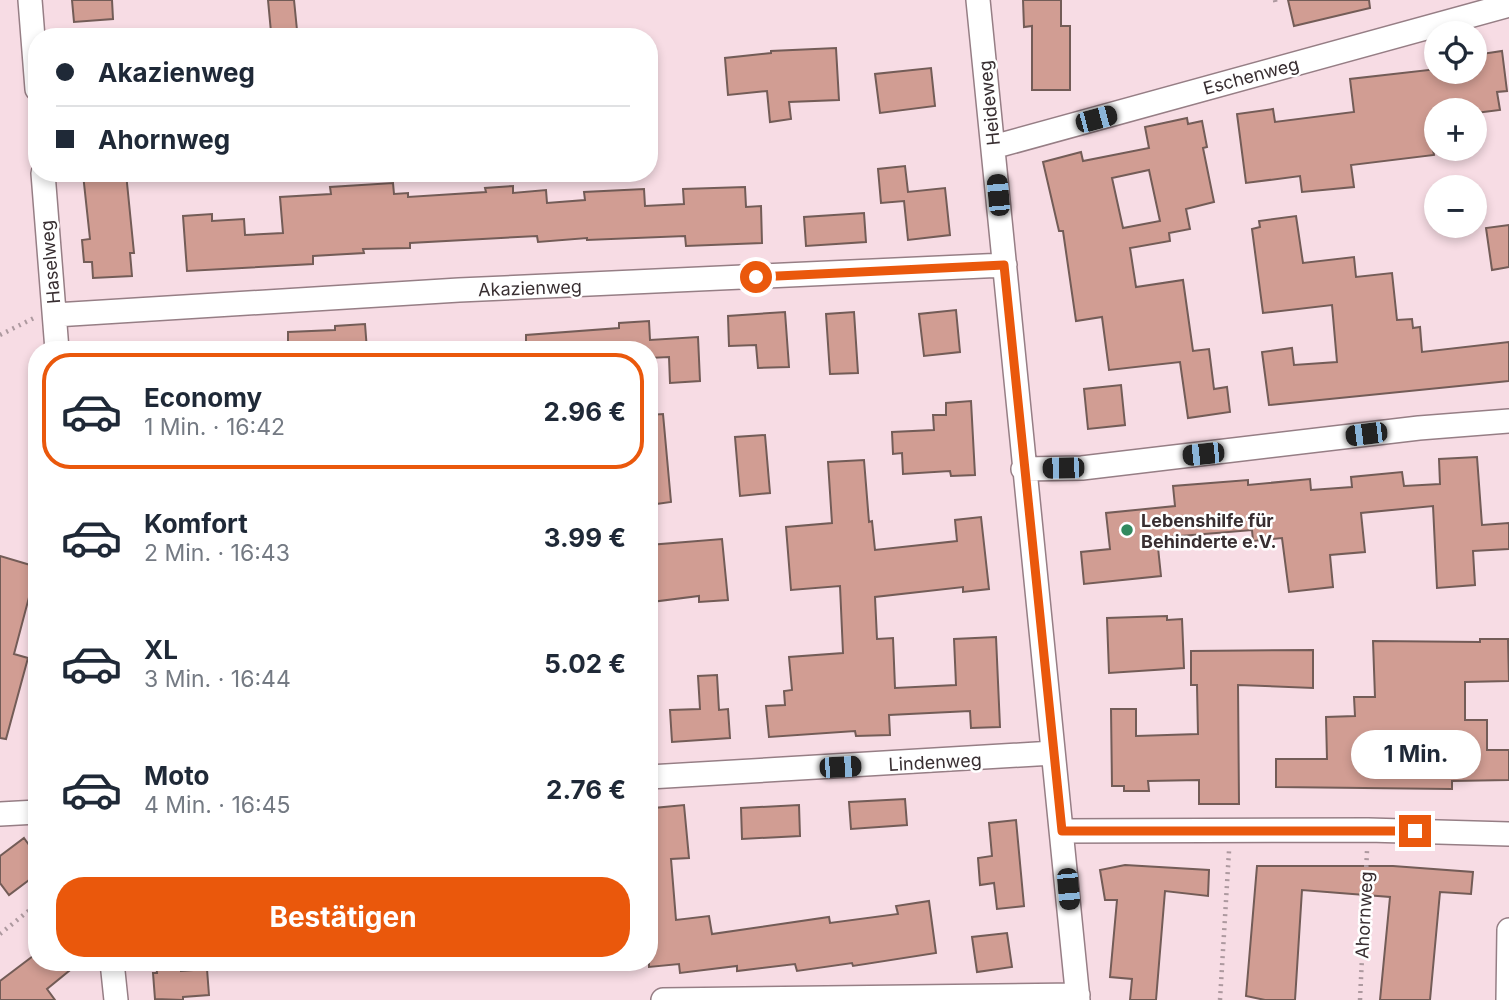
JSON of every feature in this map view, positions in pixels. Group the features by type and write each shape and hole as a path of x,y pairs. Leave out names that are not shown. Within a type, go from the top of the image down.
{"street":[{"path":"30,0 32,28"},
{"name":"Heideweg","path":"978,0 1078,998"},
{"name":"Eschenweg","path":"993,147 1509,5"},
{"name":"Haselweg","path":"44,182 56,341"},
{"name":"Akazienweg","path":"55,316 459,290 1004,265"},
{"path":"1023,468 1082,468 1419,428 1509,421"},
{"name":"Lindenweg","path":"658,776 1052,753"},
{"path":"0,814 28,812"},
{"path":"1062,831 1368,830 1509,834"},
{"path":"1508,1000 1509,930"},
{"path":"113,971 116,1000"},
{"path":"663,1000 1078,998"}],"path":[{"path":"0,335 39,316 55,316"},
{"name":"Ahornweg","path":"1360,1000 1368,830"},
{"path":"1220,1000 1230,831"},
{"path":"0,934 28,911"}],"building":[{"path":"72,0 112,0 113,19 74,22"},
{"path":"268,0 294,0 297,28 271,28"},
{"path":"1023,0 1061,0 1061,26 1070,26 1070,90 1032,90 1032,26 1024,27"},
{"path":"1288,0 1369,0 1370,8 1294,26"},
{"path":"836,48 839,100 789,102 791,119 770,122 767,91 728,95 725,58 771,51"},
{"path":"1502,51 1507,91 1497,92 1500,110 1487,112 1487,98 1424,98 1424,156 1351,165 1354,187 1302,192 1300,176 1246,183 1237,114 1273,109 1275,122 1354,112 1350,79 1424,70 1424,84 1487,84 1487,53"},
{"path":"931,68 935,106 880,113 875,74"},
{"path":"1187,118 1188,124 1202,121 1207,147 1203,148 1214,202 1186,209 1190,229 1169,233 1170,241 1130,248 1136,287 1183,280 1193,351 1209,349 1214,389 1227,387 1230,412 1188,418 1180,362 1109,370 1102,317 1076,321 1063,231 1059,231 1043,162 1081,152 1083,161 1149,148 1145,127","holes":["1149,170 1160,221 1123,228 1112,178"]},
{"path":"905,166 908,192 945,188 950,235 908,240 904,201 881,203 878,169"},
{"path":"84,182 127,182 134,253 130,253 132,276 93,278 92,262 84,262 82,240 90,239"},
{"path":"393,183 394,194 408,193 408,197 486,192 485,188 513,186 513,193 546,190 547,203 585,200 584,192 644,189 645,206 684,204 683,189 745,187 746,207 761,206 762,243 686,246 685,236 538,242 537,236 410,243 410,248 363,249 364,253 313,256 313,264 187,271 183,216 212,214 212,221 244,219 245,235 283,233 280,197 331,194 330,187"},
{"path":"864,213 866,242 806,246 804,217"},
{"path":"1296,216 1303,263 1354,257 1356,277 1392,273 1397,320 1412,319 1413,328 1420,327 1422,352 1509,342 1509,381 1269,405 1262,352 1292,348 1294,365 1337,362 1332,305 1263,313 1252,229 1260,227 1259,221"},
{"path":"1509,225 1509,267 1492,270 1487,228"},
{"path":"956,310 960,352 924,356 919,314"},
{"path":"785,312 789,367 758,368 756,345 729,346 728,316"},
{"path":"854,312 858,373 830,374 826,314"},
{"path":"649,321 650,340 698,337 700,381 670,383 669,357 658,358 658,341 526,341 526,335 619,328 619,323"},
{"path":"365,324 366,341 288,341 288,332 335,330 335,326"},
{"path":"1121,385 1125,425 1088,429 1084,389"},
{"path":"971,401 975,475 951,476 950,471 903,474 902,453 893,454 892,432 934,430 933,415 946,415 946,403"},
{"path":"658,414 663,414 671,502 658,504"},
{"path":"765,435 770,493 740,496 735,437"},
{"path":"1477,457 1482,525 1509,523 1509,549 1473,551 1475,585 1437,588 1433,506 1361,513 1365,552 1330,555 1333,587 1289,592 1282,538 1253,541 1252,530 1157,538 1161,576 1084,584 1081,552 1110,549 1106,513 1175,506 1173,486 1248,480 1248,485 1310,479 1311,490 1352,487 1351,477 1402,472 1404,486 1440,484 1439,459"},
{"path":"864,460 869,522 872,521 875,550 957,541 955,520 981,517 989,589 963,592 963,587 875,597 877,639 893,638 895,688 956,685 954,639 996,637 1000,727 971,728 970,711 889,715 890,735 856,736 855,731 769,737 766,706 785,705 784,691 792,690 789,657 843,653 840,586 791,590 786,527 832,523 828,462"},
{"path":"722,539 728,600 699,602 699,596 658,601 658,544"},
{"path":"0,556 28,564 28,601 14,654 28,658 6,739 0,738"},
{"path":"1167,616 1167,620 1182,619 1184,668 1109,673 1107,618"},
{"path":"1480,639 1508,639 1509,681 1465,682 1465,720 1487,720 1487,750 1509,750 1509,780 1452,781 1452,789 1276,787 1276,759 1327,759 1326,717 1355,716 1354,697 1375,697 1373,641 1480,642"},
{"path":"1313,650 1313,688 1238,685 1239,804 1199,804 1199,780 1148,781 1149,791 1124,791 1124,786 1112,786 1111,709 1136,709 1136,736 1198,734 1197,685 1191,685 1191,651"},
{"path":"717,675 719,710 728,709 730,738 672,742 670,710 700,709 698,676"},
{"path":"905,799 907,825 851,829 849,802"},
{"path":"684,805 689,858 671,859 676,920 709,916 712,934 829,917 830,923 898,914 896,906 929,901 936,953 853,966 852,963 797,971 795,964 737,971 737,966 680,973 679,964 658,966 658,808"},
{"path":"799,805 800,836 742,839 741,808"},
{"path":"1016,820 1024,906 997,909 994,883 980,885 978,858 992,856 989,823"},
{"path":"24,838 28,844 28,881 9,895 0,883 0,856"},
{"path":"1125,865 1209,870 1208,896 1165,891 1156,1000 1130,1000 1132,979 1110,977 1117,900 1105,900 1100,870"},
{"path":"1257,866 1393,866 1473,872 1471,894 1440,892 1430,1000 1380,1000 1390,897 1302,890 1295,1000 1265,1000 1246,996"},
{"path":"1007,933 1012,967 977,972 972,937"},
{"path":"28,960 28,971 69,971 47,989 55,1000 0,1000 0,981"},
{"path":"207,971 209,995 183,997 183,1000 155,999 153,973"}],"place":[{"name":"Lebenshilfe für Behinderte e.V.","path":"1127,530"}],"route":[{"path":"756,277 1004,265 1062,831 1415,831"}]}
